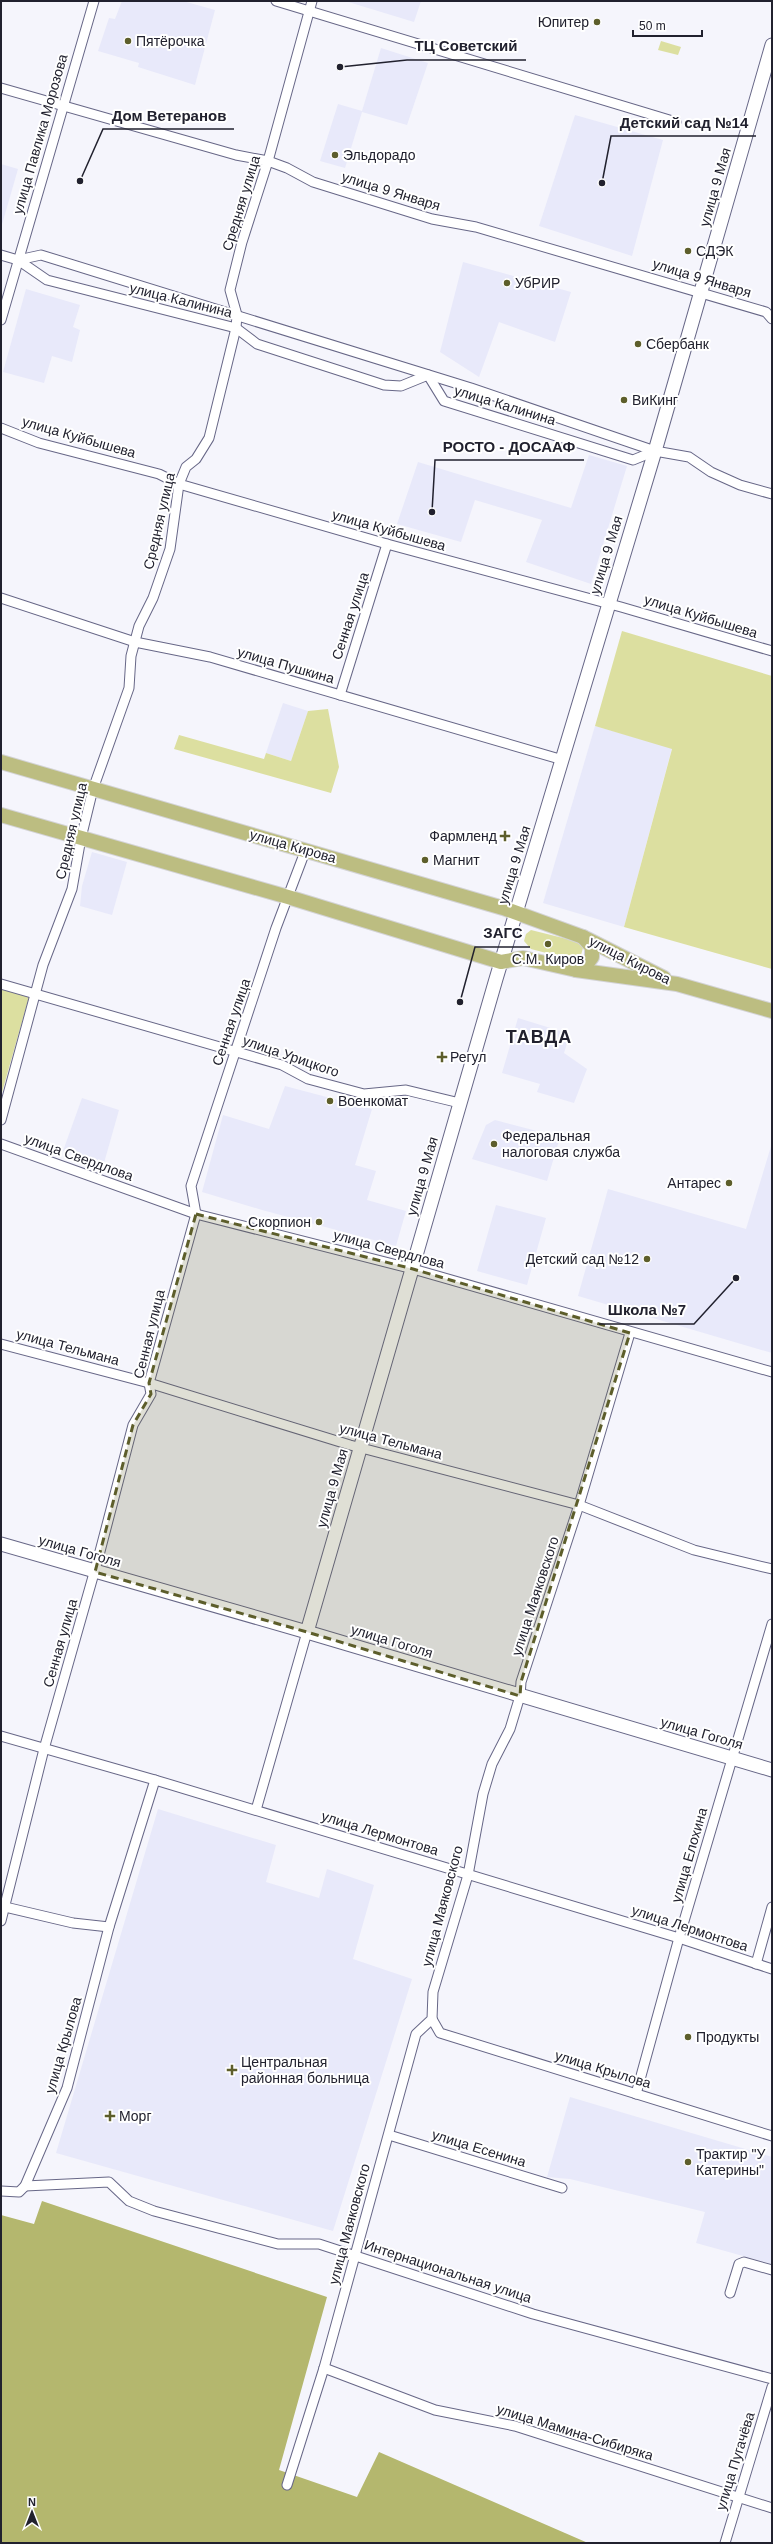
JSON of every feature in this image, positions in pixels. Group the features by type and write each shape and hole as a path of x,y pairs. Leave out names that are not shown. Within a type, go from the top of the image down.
{"main road":[{"name":"улица Кирова","path":"1,762 306,849 517,913 583,936 678,984"},
{"name":"улица Кирова","path":"1,815 288,898 501,962 523,958 576,970 678,984 772,1011"},
{"name":"улица Кирова","path":"576,970 585,966 592,958 592,947 583,936"}],"street":[{"name":"улица Павлика Морозова","path":"1,320 94,1"},
{"path":"276,1 676,122"},
{"name":"Средняя улица","path":"1,1120 35,992 72,889 81,838 93,789 129,688 131,656 139,626 153,598 170,549 178,484 186,467 196,459 210,438 236,328 237,315 230,290 242,242 268,162 312,1"},
{"name":"улица 9 Мая","path":"256,1810 501,962 655,451 772,45"},
{"name":"улица 9 Января","path":"1,88 236,155 268,162 313,182 432,219 476,227 700,292 766,312 772,318"},
{"name":"улица Калинина","path":"18,260 41,255 237,315 428,375 655,451 689,457 711,472 740,485 772,494"},
{"name":"улица Калинина","path":"2,256 18,260 47,280 236,328 257,344 384,385 401,386 428,375"},
{"name":"улица Калинина","path":"428,375 444,401 633,460 655,451"},
{"name":"улица Куйбышева","path":"1,428 39,443 158,474 178,484 387,544 608,604 772,652"},
{"name":"Сенная улица","path":"340,695 387,544"},
{"name":"улица Пушкина","path":"1,598 135,642 210,657 563,760"},
{"name":"Сенная улица","path":"1,1921 44,1749 95,1572 133,1425 151,1394 149,1383 196,1214 192,1186 235,1051 306,849"},
{"name":"улица Урицкого","path":"1,984 35,992 282,1065 308,1079 364,1094 406,1090 460,1103"},
{"name":"улица Свердлова","path":"1,1144 196,1214 413,1269 630,1333 772,1372"},
{"name":"улица Маяковского","path":"287,2485 324,2368 416,2034 432,2019 433,1992 468,1875 483,1794 492,1764 510,1729 520,1696 521,1682 579,1505 630,1333"},
{"name":"улица Тельмана","path":"1,1344 149,1383 360,1448 579,1505 694,1550 772,1569"},
{"name":"улица Гоголя","path":"1,1544 308,1632 772,1770"},
{"name":"улица Елохина","path":"636,2094 679,1938 771,1630"},
{"name":"улица Лермонтова","path":"1,1736 256,1810 679,1938 772,1969"},
{"name":"улица Крылова","path":"25,2186 67,2088 109,1927 155,1780"},
{"path":"4,1906 73,1924 109,1927"},
{"path":"756,1964 772,1907"},
{"name":"улица Крылова","path":"432,2019 440,2033 772,2136"},
{"name":"улица Есенина","path":"388,2135 562,2188"},
{"name":"Интернациональная улица","path":"25,2186 109,2182 129,2201 154,2211 278,2244 319,2244 533,2314 772,2379"},
{"path":"1,2191 19,2192 25,2186"},
{"path":"730,2293 739,2264 744,2262 772,2270"},
{"name":"улица Мамина-Сибиряка","path":"324,2368 435,2410 515,2426 772,2508"},
{"name":"улица Пугачёва","path":"725,2543 772,2387"}],"highlighted area":[{"path":"196,1214 413,1269 630,1333 521,1682 520,1696 307,1632 95,1572 133,1425 151,1394 149,1383"}],"shaded area":[{"path":"122,1 183,1 215,10 195,85 138,67 139,63 98,51 109,18 115,19"},
{"path":"345,1 421,1 414,22"},
{"path":"381,48 428,63 407,125 362,112 345,168 320,161 338,104 362,111"},
{"path":"575,115 663,140 632,256 539,226"},
{"path":"1,164 18,169 1,228"},
{"path":"463,262 571,292 555,342 499,322 479,377 440,352"},
{"path":"26,289 80,305 73,327 80,330 72,362 52,356 44,383 3,372"},
{"path":"589,455 627,466 591,584 526,562 542,520 475,500 461,542 397,524 418,462 571,508"},
{"path":"283,703 308,711 291,761 266,753"},
{"path":"595,726 672,748 624,927 543,903"},
{"path":"92,852 127,862 112,915 80,906 82,886"},
{"path":"518,1018 570,1034 564,1053 587,1069 574,1103 537,1092 540,1084 502,1073"},
{"path":"285,1086 372,1109 355,1165 376,1171 367,1200 406,1211 396,1246 262,1210 202,1192 223,1115 269,1129"},
{"path":"82,1098 119,1110 104,1163 63,1151"},
{"path":"495,1120 560,1137 547,1181 472,1159 486,1125"},
{"path":"772,1143 772,1353 578,1296 608,1189 746,1229"},
{"path":"496,1205 546,1218 527,1285 477,1271"},
{"name":"Центральная районная больница","path":"158,1809 276,1845 266,1882 319,1898 327,1869 374,1885 353,1959 412,1979 333,2231 56,2153"},
{"path":"570,2097 772,2157 772,2264 696,2243 705,2212 570,2179 547,2177"}],"green space":[{"path":"661,41 681,47 678,55 658,50"},
{"path":"622,631 772,676 772,969 624,927 672,749 595,726"},
{"path":"328,709 339,767 331,793 174,749 179,735 264,759 266,753 291,761 308,711"},
{"path":"531,930 579,942 583,948 581,955 573,960 531,949 524,941 526,934"},
{"path":"1,989 29,997 1,1096"},
{"path":"42,2201 327,2297 279,2470 357,2497 379,2452 588,2543 1,2543 1,2215 34,2224"}],"place":[{"name":"Юпитер","path":"597,22"},
{"name":"Пятёрочка","path":"128,41"},
{"name":"ТЦ Советский","path":"340,67"},
{"name":"Эльдорадо","path":"335,155"},
{"name":"Дом Ветеранов","path":"80,181"},
{"name":"Детский сад №14","path":"602,183"},
{"name":"СДЭК","path":"688,251"},
{"name":"УбРИР","path":"507,283"},
{"name":"Сбербанк","path":"638,344"},
{"name":"ВиКинг","path":"624,400"},
{"name":"РОСТО - ДОСААФ","path":"432,512"},
{"name":"Фармленд","path":"505,836"},
{"name":"Магнит","path":"425,860"},
{"name":"С.М. Киров","path":"548,944"},
{"name":"ЗАГС","path":"460,1002"},
{"name":"Регул","path":"442,1057"},
{"name":"Военкомат","path":"330,1101"},
{"name":"Федеральная налоговая служба","path":"494,1144"},
{"name":"Антарес","path":"729,1183"},
{"name":"Скорпион","path":"319,1222"},
{"name":"Детский сад №12","path":"647,1259"},
{"name":"Школа №7","path":"736,1278"},
{"name":"Продукты","path":"688,2037"},
{"name":"Центральная районная больница","path":"232,2070"},
{"name":"Морг","path":"110,2116"},
{"name":"Трактир \"У Катерины\"","path":"688,2162"}],"district":[{"name":"ТАВДА","path":"539,1037"}]}
